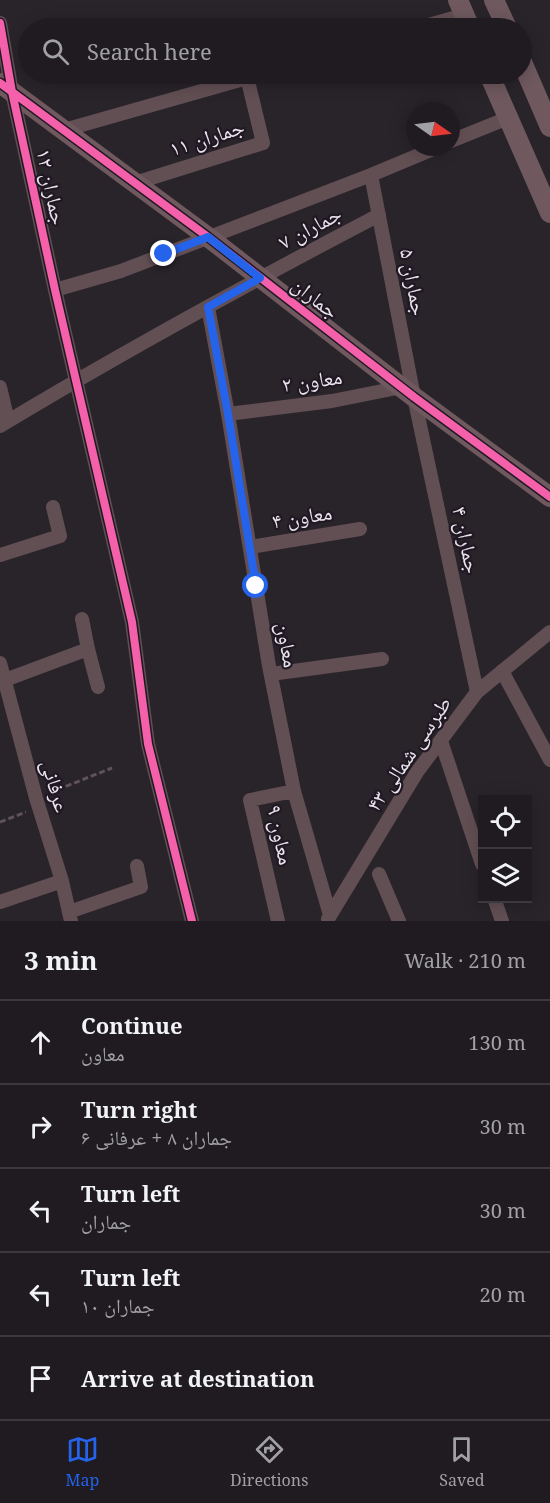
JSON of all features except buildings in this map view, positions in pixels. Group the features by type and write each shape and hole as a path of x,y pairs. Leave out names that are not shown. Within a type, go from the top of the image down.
{"street":[{"path":"494,0 502,18"},
{"name":"جماران ۱۲","path":"0,23 6,87 132,622 148,744 192,921"},
{"path":"64,130 227,84"},
{"name":"جماران ۱۱","path":"135,183 263,142 249,84"},
{"path":"493,84 550,213"},
{"path":"531,84 550,127"},
{"name":"جماران","path":"6,87 208,237 408,392 550,498"},
{"path":"460,137 508,118"},
{"path":"55,290 121,271 416,156"},
{"name":"جماران ۵","path":"371,175 408,392"},
{"name":"جماران ۷","path":"4,423 260,278 379,215"},
{"name":"معاون","path":"208,307 271,674 294,791 329,918"},
{"path":"0,387 4,423"},
{"name":"معاون ۲","path":"228,414 408,392"},
{"name":"جماران ۴","path":"408,392 477,692"},
{"path":"0,555 60,536 53,507"},
{"name":"معاون ۴","path":"250,547 360,529"},
{"path":"82,619 98,687"},
{"name":"طبرسی شمالی ۴۳","path":"329,918 417,772 477,692 550,632"},
{"path":"4,680 88,649"},
{"path":"271,674 382,659"},
{"name":"عرفانی","path":"0,663 4,680 4,695 62,881 70,917"},
{"path":"502,671 550,760"},
{"path":"441,741 478,849"},
{"name":"معاون ۹","path":"278,921 250,800 294,791"},
{"path":"70,917 141,887 137,866"},
{"path":"379,874 399,921"},
{"path":"0,902 62,881"},
{"path":"496,903 502,921"}],"path":[{"path":"0,822 112,768"}],"cycle path":[{"path":"0,23 12,92 55,290 132,622 148,744 192,921"},
{"path":"0,83 208,237 414,397 550,497"}],"route":[{"path":"164,254 208,237 260,278 208,307 256,586"}]}
